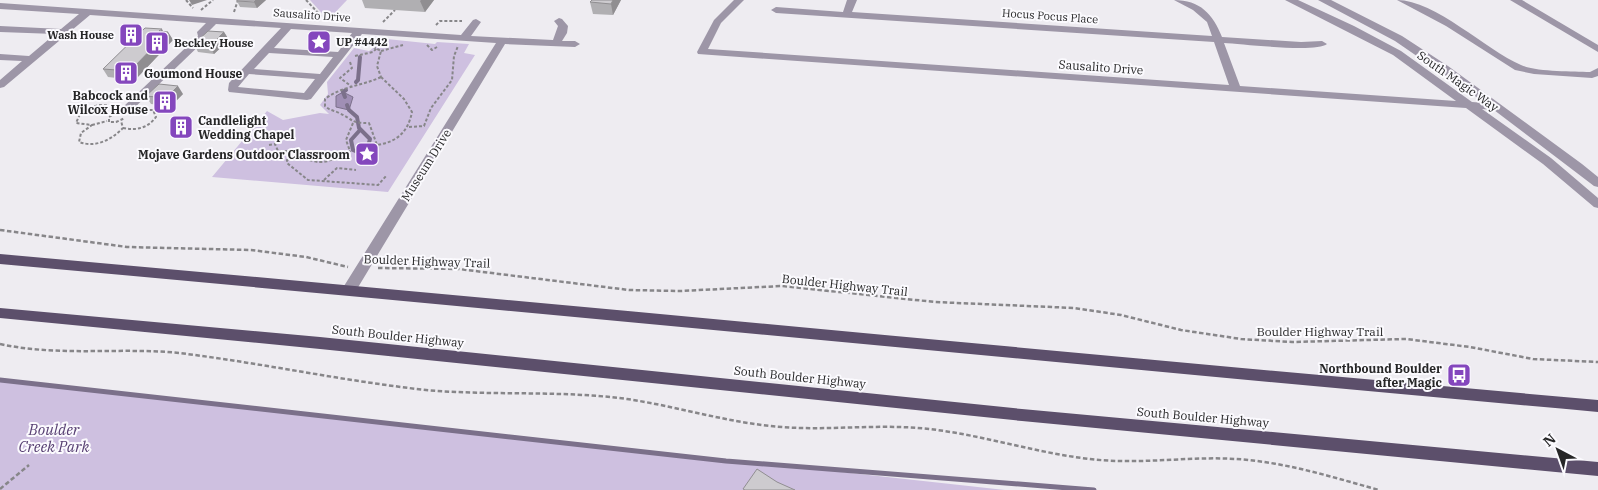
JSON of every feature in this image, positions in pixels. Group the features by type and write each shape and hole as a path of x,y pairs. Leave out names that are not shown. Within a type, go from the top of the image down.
{"main road":[{"path":"0,259 349,290 1025,355 1598,406"},
{"name":"South Boulder Highway","path":"0,313 320,343 1022,415 1598,469"}],"street":[{"name":"Sausalito Drive","path":"739,0 717,22 702,52 1498,108"},
{"path":"846,15 852,0"},
{"path":"1179,0 1205,15 1211,21 1236,89"},
{"name":"South Magic Way","path":"1290,0 1351,28 1397,53 1472,105 1547,161 1598,204"},
{"name":"South Magic Way","path":"1323,0 1388,30 1434,60 1598,183"},
{"path":"1402,0 1449,24 1519,68 1534,71 1595,73"},
{"path":"1515,0 1598,49"},
{"name":"Sausalito Drive","path":"0,6 575,44"},
{"name":"Hocus Pocus Place","path":"776,10 1301,45 1322,44"},
{"path":"0,85 89,11"},
{"path":"123,110 203,37 202,32 220,21"},
{"path":"556,43 562,33 563,26 559,21"},
{"path":"465,37 476,22"},
{"path":"289,26 246,70 233,85 233,90 304,97 310,95 360,30"},
{"path":"0,29 64,32"},
{"name":"Museum Drive","path":"349,290 502,40"},
{"path":"266,50 341,55"},
{"path":"0,57 31,59"},
{"path":"246,70 324,77"}],"path":[{"path":"186,0 196,12"},
{"path":"306,0 328,23 324,28"},
{"path":"378,28 395,10"},
{"path":"428,35 440,22 476,22"},
{"path":"367,41 366,43 381,51"},
{"path":"381,51 406,43"},
{"path":"420,43 429,46 432,50 443,44"},
{"path":"409,127 424,126 431,108 452,80 454,56 458,45 456,45"},
{"path":"351,86 349,82 344,82 340,78 352,68 350,60 360,54 373,52 377,48"},
{"path":"380,77 368,83 333,92 325,99 325,106 329,110 347,117 354,123 369,123 377,145 396,142 409,127 412,112 410,104 380,77 376,64 381,51"},
{"path":"96,105 123,110 109,117 108,120 92,125 76,123 77,117 83,110 96,105"},
{"path":"123,110 121,121 123,128"},
{"path":"123,128 128,130 146,126 153,122 156,117 153,110 139,110"},
{"path":"108,120 112,123 121,121"},
{"path":"354,123 346,140 350,151 347,154 326,162 318,162 298,156 287,160 287,163 308,180 378,185 383,182 387,175"},
{"path":"92,125 81,133 79,142 89,144 107,141 117,136 123,128"},
{"path":"269,145 275,144 278,152 283,153 292,150 298,156"},
{"path":"323,180 330,176 337,168 356,170"},
{"name":"Boulder Highway Trail","path":"0,230 127,247 252,250 306,257 344,267 460,269 639,290 680,291 782,286 935,302 1067,307 1122,315 1182,330 1241,339 1292,342 1406,339 1533,358 1598,362"},
{"path":"0,344 38,352 59,354 166,352 235,360 378,384 429,390 467,393 551,392 626,399 756,424 790,428 924,428 966,433 1057,454 1105,460 1240,460 1295,467 1379,490"},
{"path":"0,489 29,465"}],"green space":[{"path":"310,0 347,0 328,20"},
{"path":"377,38 435,44 437,42 469,44 464,53 475,55 388,192 212,177 267,111 283,120 320,113 329,114 320,105 328,94 327,82 354,48 369,51 376,46 370,42"},
{"name":"Boulder Creek Park","path":"0,379 1005,490 0,490"}],"shaded area":[{"path":"343,92 353,97 349,110 336,107 336,96"}],"building":[{"path":"237,0 256,0 254,2"},
{"path":"592,0 613,0 611,4 590,2"},
{"path":"145,28 162,29 159,31 168,32 130,71 103,69"},
{"path":"208,31 224,32 210,46 194,44"},
{"path":"159,84 178,86 166,98 146,96"},
{"path":"757,469 777,482 795,490 743,489"}],"waterway":[{"path":"356,82 358,80 360,57"},
{"path":"345,97 343,92 346,90"},
{"path":"347,105 349,110 357,117 359,128 370,139 367,150"},
{"path":"360,130 351,140 353,150 360,153"},
{"path":"0,380 726,461 1094,490"}],"place":[{"name":"Wash House","path":"131,35"},
{"name":"UP #4442","path":"319,42"},
{"name":"Beckley House","path":"157,43"},
{"name":"Goumond House","path":"126,73"},
{"name":"Babcock and Wilcox House","path":"165,102"},
{"name":"Candlelight Wedding Chapel","path":"181,127"},
{"name":"Mojave Gardens Outdoor Classroom","path":"367,154"},
{"name":"Northbound Boulder after Magic","path":"1459,375"}]}
